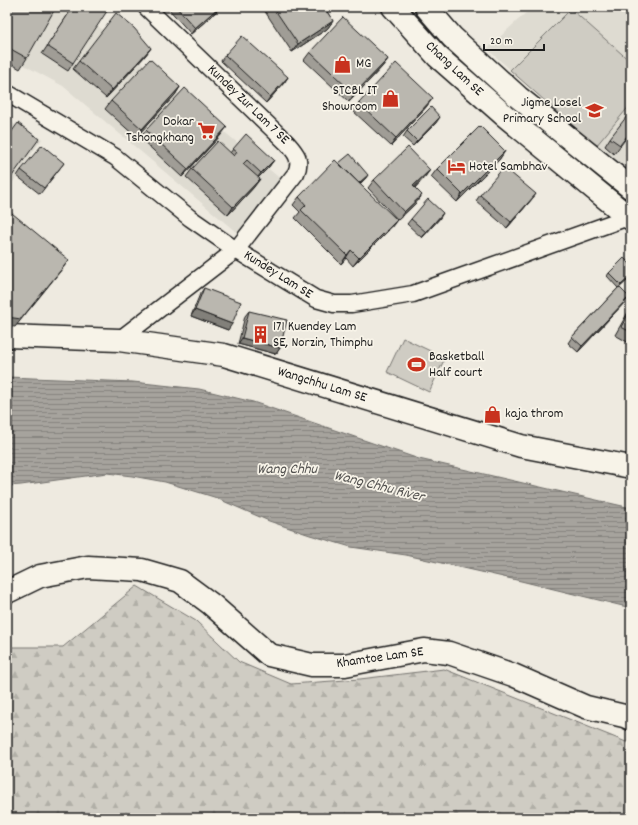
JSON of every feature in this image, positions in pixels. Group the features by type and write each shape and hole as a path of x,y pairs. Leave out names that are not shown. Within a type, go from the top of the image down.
{"main road":[{"name":"Chang Lam SE","path":"393,7 437,56 504,115 630,217"},
{"name":"Chang Lam SE","path":"426,7 452,37 513,92 631,188"},
{"name":"Wangchhu Lam SE","path":"7,336 119,340 224,355 521,446 631,466"},
{"name":"Khamtoe Lam SE","path":"7,592 40,576 88,567 142,570 180,581 211,604 269,654 312,665 345,665 424,650 449,653 513,675 586,707 631,719"}],"street":[{"name":"Kundey Zur Lam 7 SE","path":"119,340 236,250 296,173 299,166 296,152 146,7"},
{"name":"Kundey Lam SE","path":"7,93 115,157 190,218 236,250 316,299 334,304 352,304 413,294 630,217"}],"shaded area":[{"path":"7,7 55,7 92,21 283,181 242,237 63,86 7,56"},
{"name":"Jigme Losel Primary School","path":"532,7 631,7 631,175 487,49"},
{"path":"7,120 42,139 7,191"}],"green space":[{"name":"Jigme Losel Primary School","path":"571,9 631,62 631,104 596,146 510,70"},
{"name":"Basketball Half court","path":"403,338 445,358 429,392 387,372"},
{"path":"137,586 196,621 239,662 291,684 360,679 444,669 631,744 631,818 7,818 7,647 63,647"}],"water":[{"name":"Wang Chhu","path":"7,377 133,382 199,389 253,402 419,459 631,508 631,608 406,555 351,547 269,521 214,497 165,482 107,473 7,486"}],"building":[{"path":"7,7 56,7 27,58 7,47"},
{"path":"73,7 101,7 107,11 73,63 47,46"},
{"path":"176,7 219,7 195,28"},
{"path":"273,7 324,7 333,21 298,44"},
{"path":"116,13 134,28 151,48 112,90 79,61"},
{"name":"MG","path":"343,17 388,59 354,94 310,52"},
{"path":"242,36 288,77 270,97 225,55"},
{"path":"150,59 180,87 142,129 111,101"},
{"path":"396,63 433,98 396,138 359,103"},
{"path":"185,88 227,127 188,169 146,130"},
{"path":"431,107 440,117 417,141 407,131"},
{"path":"627,116 631,120 631,131 620,145 610,138"},
{"path":"18,123 39,139 7,183 7,138"},
{"path":"480,126 505,151 462,194 437,169"},
{"path":"246,134 274,160 261,173 247,160 243,164 260,179 233,207 192,169 218,141 234,156 237,152 233,149"},
{"path":"42,145 64,163 44,188 21,170"},
{"path":"408,147 430,170 413,186 422,195 404,212 374,180"},
{"path":"350,154 368,175 359,183 339,163"},
{"path":"335,160 397,220 359,258 351,250 347,255 301,210 306,205 299,197"},
{"path":"504,167 536,194 511,222 480,195"},
{"path":"428,199 443,213 426,232 411,219"},
{"path":"7,209 69,260 21,319 7,317"},
{"path":"624,258 631,265 631,276 621,285 609,273"},
{"path":"619,287 629,297 582,346 572,337"},
{"path":"204,288 241,302 232,324 195,310"},
{"path":"631,309 631,332 621,327"},
{"name":"171 Kuendey Lam SE, Norzin, Thimphu","path":"249,311 287,320 280,348 242,338"}],"place":[{"name":"MG","path":"343,64"},
{"name":"STCBL IT Showroom","path":"390,99"},
{"name":"Jigme Losel Primary School","path":"594,111"},
{"name":"Dokar Tshongkhang","path":"207,130"},
{"name":"Hotel Sambhav","path":"456,167"},
{"name":"171 Kuendey Lam SE, Norzin, Thimphu","path":"260,335"},
{"name":"Basketball Half court","path":"416,365"},
{"name":"kaja throm","path":"492,414"}],"water label":[{"name":"Wang Chhu River","path":"379,487"}]}
